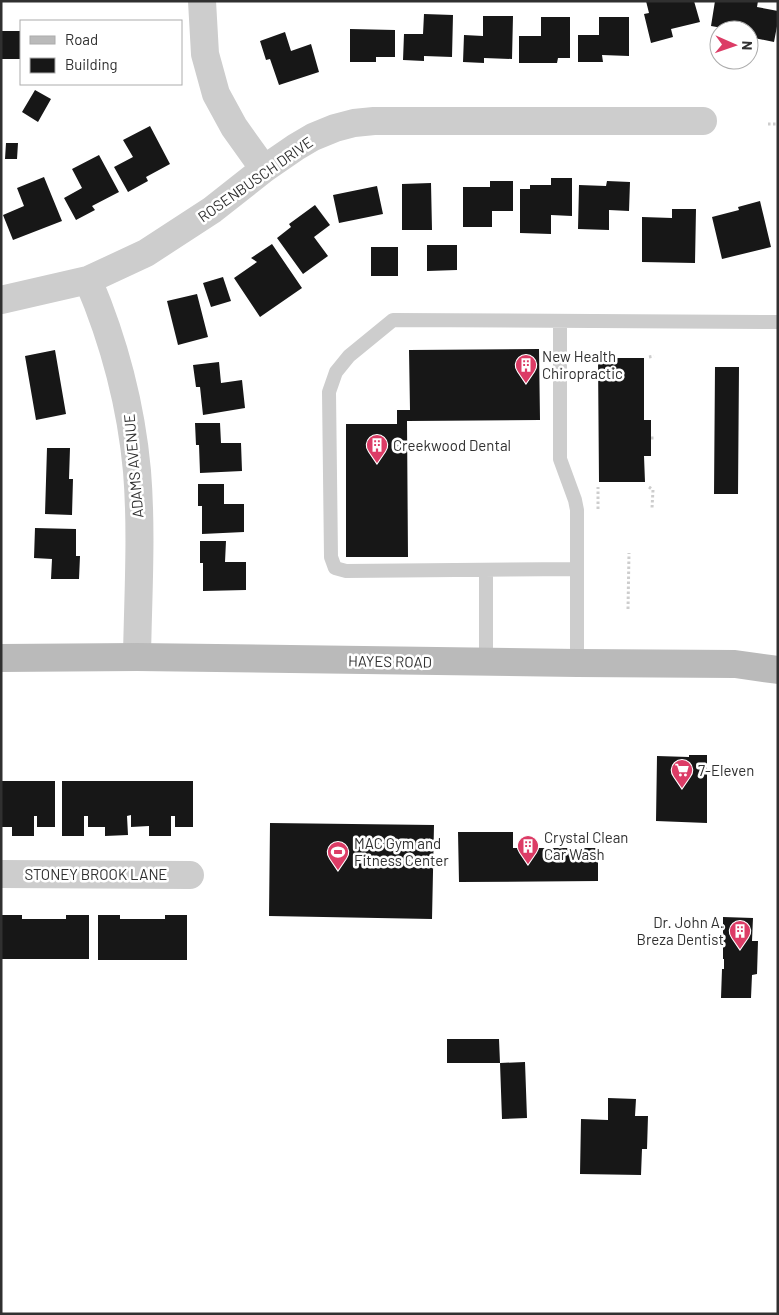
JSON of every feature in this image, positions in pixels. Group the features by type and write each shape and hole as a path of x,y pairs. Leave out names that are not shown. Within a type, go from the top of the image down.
{"street":[{"path":"202,1 205,54 216,94 234,127 264,169"},
{"name":"ROSENBUSCH DRIVE","path":"1,300 88,280 146,253 212,210 264,169 296,147 313,137 354,123 374,121 704,121"},
{"name":"ADAMS AVENUE","path":"88,280 119,366 129,412 137,471 139,533 137,657"},
{"name":"HAYES ROAD","path":"1,658 137,657 735,664 778,670"},
{"name":"STONEY BROOK LANE","path":"1,874 190,875"}],"lane":[{"path":"577,569 346,571 335,568 331,557 329,392 336,372 349,356 393,320 778,322"},
{"path":"560,321 560,459 577,510 576,663"},
{"path":"486,570 486,662"}],"path":[{"path":"768,124 778,124"},
{"path":"649,356 654,356"},
{"path":"651,438 656,438"},
{"path":"598,487 598,509"},
{"path":"649,487 652,490 654,503 652,508"},
{"path":"628,553 628,609"}],"building":[{"path":"646,1 694,1 700,22 671,29 673,37 651,43 644,14 649,13"},
{"path":"715,1 758,1 757,7 778,11 774,42 759,39 759,20 712,20"},
{"path":"424,14 453,15 452,57 424,56 424,61 403,60 404,34 423,34"},
{"path":"483,16 513,16 512,59 484,58 484,63 463,62 464,35 483,36"},
{"path":"541,17 570,17 570,58 558,58 557,63 519,63 519,36 541,36"},
{"path":"599,17 629,17 629,56 602,55 603,62 578,62 578,35 599,35"},
{"path":"350,29 395,30 395,57 376,57 376,62 350,62"},
{"path":"1,31 20,31 20,59 1,59"},
{"path":"285,32 291,51 311,44 319,72 279,85 270,59 266,60 260,41"},
{"path":"35,90 51,99 38,122 22,112"},
{"path":"150,126 170,164 146,177 148,181 128,192 114,167 133,157 123,140"},
{"path":"6,143 18,143 17,159 5,159"},
{"path":"99,155 119,192 92,206 95,210 76,220 64,198 82,188 72,169"},
{"path":"44,177 62,221 13,240 3,215 24,206 17,188"},
{"path":"551,178 572,178 572,216 551,215 551,234 520,233 520,189 530,189 530,185 551,185"},
{"path":"490,181 513,181 513,211 492,211 492,227 463,227 463,187 490,187"},
{"path":"607,181 630,182 629,211 609,210 609,230 578,229 579,185 606,186"},
{"path":"431,183 432,230 402,230 402,184"},
{"path":"377,186 383,214 339,223 333,195"},
{"path":"760,201 771,247 722,259 712,217 739,210 738,207"},
{"path":"315,205 330,225 314,237 328,256 303,274 277,238 291,227 289,224"},
{"path":"672,209 696,209 695,263 642,262 642,217 672,218"},
{"path":"272,244 302,288 260,317 234,278 257,262 251,258"},
{"path":"427,245 457,245 457,270 427,271"},
{"path":"371,247 398,247 398,276 371,276"},
{"path":"223,277 231,301 211,307 203,283"},
{"path":"197,294 208,337 178,345 167,301"},
{"path":"539,349 540,420 407,421 408,557 346,557 346,424 397,424 397,410 410,410 409,350"},
{"path":"55,350 66,414 36,420 25,356"},
{"path":"598,358 644,358 644,420 651,420 651,456 644,456 645,482 599,482"},
{"path":"219,362 221,383 242,380 245,408 203,415 200,387 196,387 193,365"},
{"path":"715,367 739,367 738,494 714,494"},
{"path":"195,423 220,423 221,443 241,443 242,471 200,473 199,445 196,445"},
{"path":"47,448 70,448 69,479 73,479 72,515 45,514"},
{"path":"198,484 224,484 224,504 244,504 244,532 202,534 202,506 198,506"},
{"path":"35,528 76,529 76,556 80,556 79,579 51,579 52,559 34,558"},
{"path":"200,541 226,541 225,562 246,562 246,590 203,591 203,563 200,563"},
{"name":"7-Eleven","path":"689,755 707,755 707,823 656,821 657,756 689,757"},
{"path":"1,781 55,781 55,827 37,827 37,816 34,816 34,836 12,836 12,827 1,827"},
{"path":"62,781 193,781 193,827 175,827 175,816 171,816 171,836 149,836 149,826 131,827 131,815 127,816 128,835 105,836 105,827 88,827 88,816 84,816 84,836 62,836"},
{"name":"MAC Gym and Fitness Center","path":"270,823 434,825 432,919 269,916"},
{"name":"Crystal Clean Car Wash","path":"458,832 513,832 513,848 598,848 598,881 459,882"},
{"path":"1,915 22,915 22,919 66,919 66,915 89,915 89,959 1,959"},
{"path":"98,915 120,915 120,919 165,919 165,915 187,915 187,960 98,960"},
{"name":"Dr. John A. Breza Dentist","path":"723,917 753,918 752,941 758,941 757,974 752,975 751,998 721,998 722,969 724,969"},
{"path":"447,1039 499,1039 500,1063 447,1063"},
{"path":"525,1062 527,1118 502,1119 500,1063"},
{"path":"608,1098 636,1099 635,1116 648,1116 647,1149 642,1149 641,1175 580,1174 581,1119 608,1120"}],"place":[{"name":"New Health Chiropractic","path":"526,384"},
{"name":"Creekwood Dental","path":"377,464"},
{"name":"7-Eleven","path":"682,789"},
{"name":"Crystal Clean Car Wash","path":"528,865"},
{"name":"MAC Gym and Fitness Center","path":"338,871"},
{"name":"Dr. John A. Breza Dentist","path":"740,950"}]}
